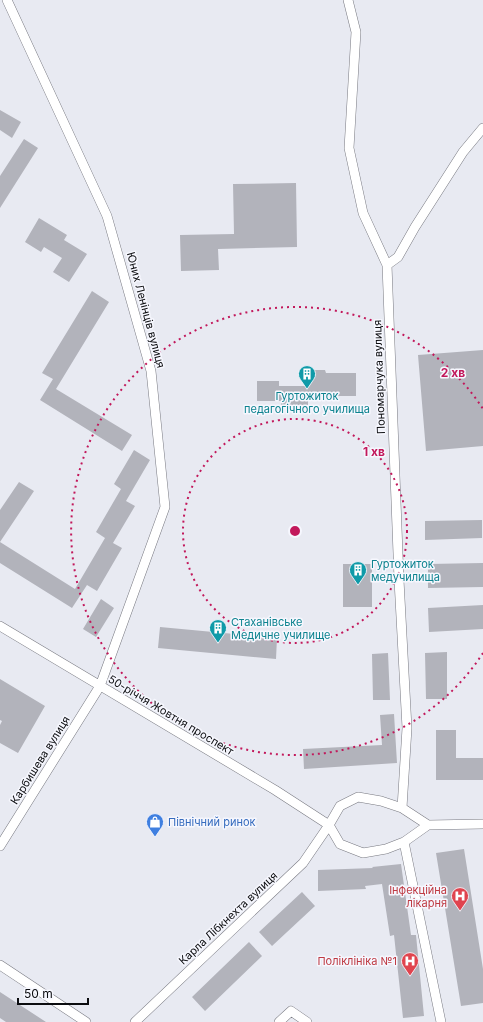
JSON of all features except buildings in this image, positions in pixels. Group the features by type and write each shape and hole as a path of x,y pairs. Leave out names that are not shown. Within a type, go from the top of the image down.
{"street":[{"name":"Пономарчука вулиця","path":"348,0 356,32 349,148 364,213 387,265 399,580 407,728 402,808"},
{"name":"Юних Ленінців вулиця","path":"8,1 107,216 151,371 165,507 100,686"},
{"path":"387,265 398,257 462,152 483,128"},
{"name":"50-річчя Жовтня проспект","path":"0,626 275,790 329,825"},
{"name":"Карбишева вулиця","path":"0,846 100,686"},
{"name":"Карла Лібкнехта вулиця","path":"135,1022 303,863 340,806 358,797 381,801 402,808 428,825"},
{"path":"329,825 340,844 363,852 386,849 404,842 428,825 483,824"},
{"path":"404,842 441,1022"},
{"path":"0,965 86,1022"},
{"path":"279,1022 291,1011 307,1022"}],"place":[{"name":"Гуртожиток педагогічного училища","path":"307,389"},
{"name":"Гуртожиток медучилища","path":"358,585"},
{"name":"Стаханівське Медичне училище","path":"218,643"},
{"name":"Північний ринок","path":"155,837"},
{"name":"Інфекційна лікарня","path":"460,911"},
{"name":"Поліклініка №1","path":"410,976"}]}
